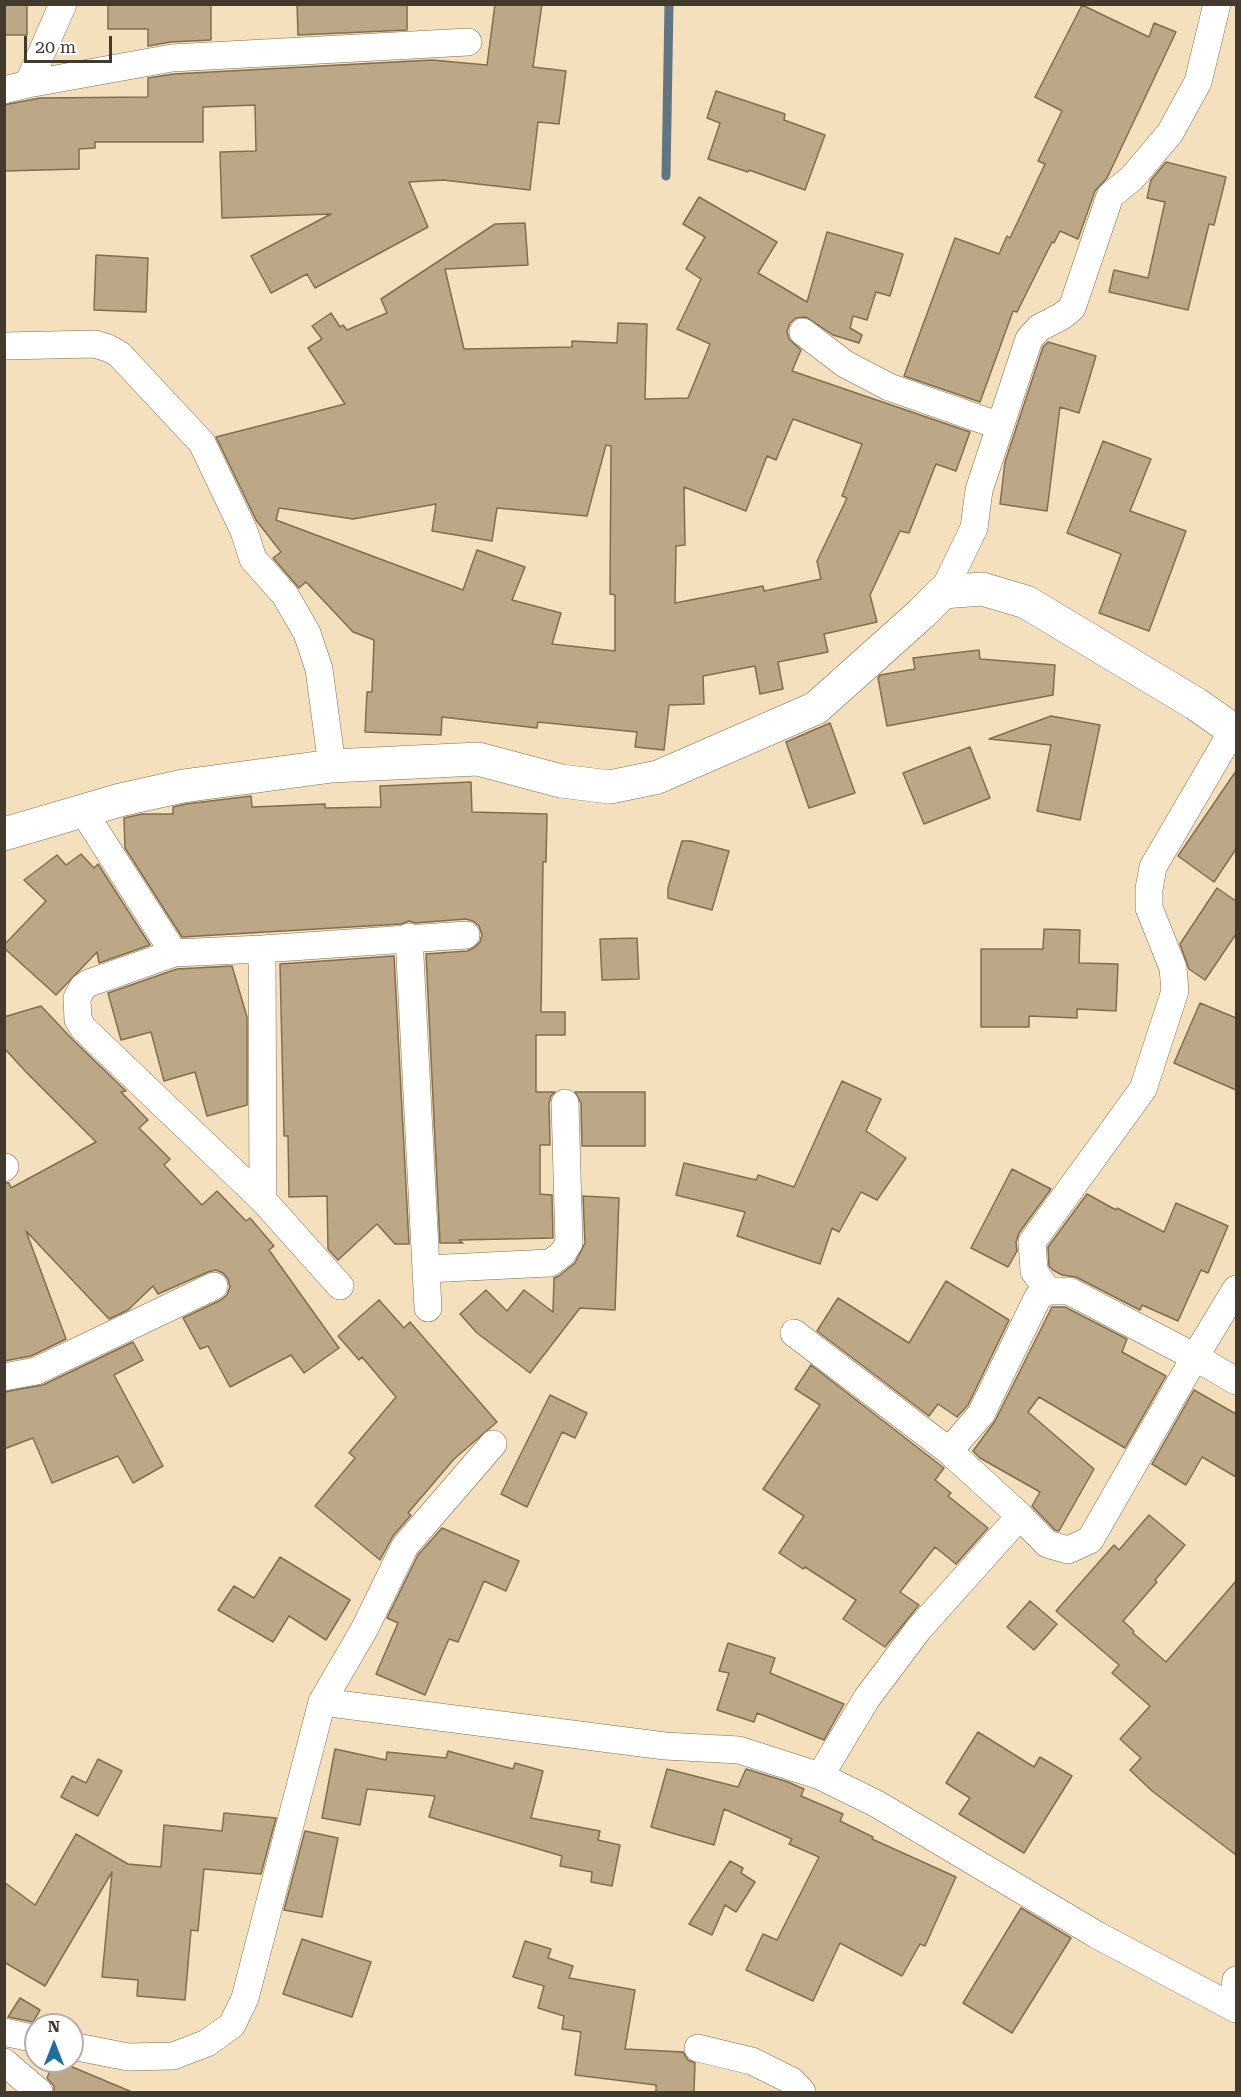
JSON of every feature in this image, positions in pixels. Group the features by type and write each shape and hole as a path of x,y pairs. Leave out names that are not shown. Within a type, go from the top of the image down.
{"street":[{"path":"16,87 63,4"},
{"path":"4,834 183,786 332,766 478,759 561,781 610,787 658,777 816,708 943,592 974,528 979,490 1029,339 1039,328 1072,308 1110,196 1132,178 1170,133 1198,82 1217,4"},
{"path":"16,87 172,58 468,42"},
{"path":"803,333 845,364 889,387 1000,426"},
{"path":"4,346 95,344 108,348 119,354 202,443 244,531 253,559 285,595 307,633 319,669 332,766"},
{"path":"943,592 982,589 1026,602 1196,704 1235,731 1154,867 1149,889 1149,908 1173,968 1175,991 1143,1089 1032,1242 1034,1271 1048,1291"},
{"path":"83,811 174,953"},
{"path":"340,1286 263,1200 84,1029 78,1020 77,998 83,987 89,983 174,953 466,935"},
{"path":"409,938 428,1308"},
{"path":"262,949 263,1200"},
{"path":"426,1269 549,1263 562,1254 569,1243 565,1103"},
{"path":"4,1377 36,1371 214,1286"},
{"path":"794,1333 949,1451 1047,1544 1068,1550 1090,1540 1236,1289"},
{"path":"949,1451 981,1414 1038,1298 1048,1291 1068,1291 1236,1381"},
{"path":"84,2048 128,2057 173,2056 207,2043 232,2025 245,1998 322,1702 365,1628 405,1546 493,1444"},
{"path":"820,1776 867,1698 918,1630 1020,1516"},
{"path":"322,1702 665,1746 739,1750 820,1776 877,1803 1097,1935 1235,1998"},
{"path":"4,2032 24,2036"},
{"path":"698,2048 752,2061 792,2080 802,2092"},
{"path":"4,2061 39,2092"}],"building":[{"path":"4,4 27,4 27,35 4,35"},
{"path":"108,4 211,4 211,40 171,42 148,46 148,29 108,29"},
{"path":"297,4 407,4 407,30 298,35"},
{"path":"495,4 542,4 533,67 566,71 559,124 538,122 530,190 443,180 409,182 428,227 315,288 307,274 271,293 251,256 331,214 222,218 220,152 256,151 255,105 203,107 203,142 95,142 95,148 79,149 79,169 4,171 4,105 40,98 148,97 148,78 174,74 432,60 487,65"},
{"path":"1082,5 1149,37 1154,23 1176,32 1107,178 1095,191 1078,239 1060,231 1054,243 1052,242 1017,312 1013,311 980,402 904,376 955,238 999,254 1007,236 1010,238 1045,164 1038,161 1062,111 1035,97"},
{"path":"716,91 785,114 784,120 825,135 805,190 749,170 748,172 708,159 720,123 707,118"},
{"path":"1166,162 1226,177 1214,225 1209,224 1188,310 1109,292 1114,270 1148,278 1165,202 1147,198 1151,180"},
{"path":"699,197 777,242 758,273 807,302 827,232 903,254 890,296 876,292 867,320 853,316 850,328 862,335 859,343 833,335 806,317 796,318 790,323 787,331 789,339 801,350 792,371 970,432 956,471 936,464 909,533 900,531 870,595 877,622 824,634 828,652 778,662 783,689 760,694 755,666 703,676 704,704 669,705 664,750 635,747 637,732 538,722 537,728 442,717 441,735 365,732 367,692 372,692 374,640 353,632 306,582 299,588 273,558 281,552 256,520 216,437 345,404 308,348 322,339 312,326 331,313 340,327 343,325 347,330 387,313 381,299 495,224 525,223 528,265 445,269 464,349 572,347 572,341 617,343 618,323 647,324 645,399 688,398 710,344 677,329 701,279 686,269 705,237 683,224","holes":["793,419 862,444 842,496 847,498 817,561 821,579 764,591 763,586 675,603 676,546 685,545 684,487 746,511 767,456 776,460","606,445 611,446 610,594 615,595 615,651 552,644 561,613 512,600 525,567 477,550 463,590 276,520 279,508 353,519 436,504 432,531 492,541 497,508 587,516"]},
{"path":"96,255 148,258 146,312 94,310"},
{"path":"1048,342 1096,356 1079,413 1060,407 1047,511 1000,504 1005,462 1043,347"},
{"path":"1103,441 1151,459 1130,511 1186,531 1149,631 1099,613 1121,554 1067,533"},
{"path":"979,650 980,659 1055,665 1053,695 887,726 878,678 880,675 915,669 913,658"},
{"path":"1051,716 1100,725 1080,820 1037,811 1051,745 989,739"},
{"path":"830,723 855,793 809,808 786,742"},
{"path":"970,747 990,798 924,824 903,773"},
{"path":"1236,771 1236,849 1214,882 1178,856"},
{"path":"471,782 472,812 547,814 546,862 543,862 541,1012 565,1012 565,1035 536,1035 536,1092 555,1092 549,1103 550,1145 540,1145 540,1194 552,1195 553,1238 459,1240 463,1243 440,1243 426,954 467,951 474,948 480,942 482,935 479,926 466,919 415,923 409,921 401,924 182,937 125,848 124,818 142,814 173,814 173,807 186,804 251,796 252,807 325,804 325,808 381,807 380,786"},
{"path":"682,841 691,841 729,851 712,910 668,898 668,888"},
{"path":"81,854 94,868 98,864 150,945 99,963 97,952 56,995 4,948 4,945 46,901 24,880 57,855 66,865"},
{"path":"1217,888 1236,901 1236,934 1205,980 1189,969 1180,944"},
{"path":"1044,929 1080,930 1079,963 1118,964 1116,1011 1077,1009 1077,1018 1029,1016 1029,1027 981,1027 981,949 1043,949"},
{"path":"637,938 639,979 602,980 600,939"},
{"path":"394,956 409,1244 395,1244 377,1224 338,1260 328,1249 327,1196 289,1197 288,1136 284,1136 280,964"},
{"path":"232,966 247,1017 247,1105 207,1116 195,1072 164,1081 151,1032 121,1040 108,993 177,969"},
{"path":"1200,1003 1236,1018 1236,1090 1174,1063"},
{"path":"41,1006 126,1091 121,1092 148,1120 139,1128 170,1159 164,1165 202,1205 217,1191 246,1221 250,1218 274,1246 269,1250 339,1348 304,1373 291,1355 230,1387 208,1346 200,1349 183,1318 227,1295 230,1287 223,1273 216,1270 208,1272 158,1294 153,1286 128,1310 109,1319 26,1231 66,1339 31,1356 4,1361 4,1183 9,1183 11,1188 96,1142 4,1048 4,1017"},
{"path":"842,1081 881,1099 866,1131 906,1158 877,1200 861,1192 839,1232 832,1228 820,1264 737,1236 745,1212 676,1195 684,1163 756,1180 758,1175 794,1187"},
{"path":"575,1092 645,1092 645,1146 582,1146 581,1103"},
{"path":"1012,1169 1051,1189 1019,1233 1016,1242 1017,1251 1008,1267 971,1248"},
{"path":"1087,1194 1164,1232 1176,1203 1228,1226 1208,1273 1201,1270 1178,1321 1142,1305 1140,1310 1076,1277 1062,1275 1049,1266 1048,1247"},
{"path":"583,1196 619,1198 615,1310 580,1308 530,1373 477,1333 460,1314 486,1290 507,1311 524,1290 553,1312 554,1278 575,1263 585,1243"},
{"path":"946,1281 1009,1320 968,1405 957,1417 938,1404 929,1416 817,1331 838,1298 909,1343"},
{"path":"379,1300 404,1328 410,1322 497,1422 454,1459 408,1513 411,1515 393,1536 380,1560 315,1506 355,1458 349,1453 396,1397 362,1357 359,1360 338,1336"},
{"path":"1052,1307 1065,1307 1127,1339 1122,1352 1166,1376 1125,1448 1039,1397 1028,1412 1094,1469 1059,1531 1055,1530 1032,1506 1040,1492 980,1458 973,1451 995,1421"},
{"path":"133,1342 143,1360 114,1375 163,1466 133,1483 118,1456 52,1483 33,1438 4,1449 4,1392 43,1385"},
{"path":"811,1365 944,1468 935,1480 951,1493 948,1496 988,1528 956,1564 935,1547 900,1592 919,1605 885,1647 843,1619 856,1600 779,1553 804,1516 763,1489 820,1405 795,1389"},
{"path":"1194,1390 1236,1414 1236,1477 1202,1457 1186,1485 1152,1464"},
{"path":"550,1395 587,1413 575,1438 562,1432 527,1507 501,1494"},
{"path":"1149,1515 1185,1545 1123,1621 1166,1662 1236,1581 1236,1855 1152,1791 1130,1770 1141,1758 1120,1739 1150,1706 1112,1673 1119,1665 1056,1611 1114,1545 1119,1550"},
{"path":"442,1528 519,1561 506,1591 484,1581 458,1642 449,1639 425,1695 376,1674 398,1623 387,1618 418,1555"},
{"path":"280,1557 350,1600 326,1640 289,1616 273,1642 218,1610 234,1586 254,1598"},
{"path":"1030,1601 1057,1624 1034,1650 1007,1627"},
{"path":"728,1643 775,1658 770,1673 844,1704 824,1740 757,1713 754,1722 717,1710 729,1673 719,1671"},
{"path":"978,1732 1034,1767 1040,1757 1072,1776 1024,1853 959,1814 970,1798 946,1783"},
{"path":"335,1749 386,1760 387,1752 446,1758 448,1751 513,1769 515,1763 543,1771 531,1818 600,1831 598,1840 620,1845 612,1886 591,1882 592,1872 560,1866 562,1856 429,1817 435,1796 367,1789 360,1825 322,1818"},
{"path":"98,1759 122,1771 98,1816 61,1797 72,1776 86,1783"},
{"path":"667,1769 738,1787 746,1769 788,1782 804,1789 801,1796 843,1814 840,1821 873,1837 872,1839 956,1877 925,1946 920,1944 902,1976 840,1943 813,2001 746,1970 763,1934 777,1940 819,1857 789,1844 792,1839 724,1809 714,1845 651,1827"},
{"path":"224,1813 276,1818 261,1874 204,1869 198,1931 191,1930 185,2000 137,1996 138,1980 102,1977 112,1872 45,1986 4,1962 4,1882 35,1905 76,1834 128,1864 161,1867 164,1825 222,1831"},
{"path":"305,1831 338,1838 322,1917 284,1910"},
{"path":"730,1861 743,1868 741,1873 755,1882 736,1912 725,1905 712,1935 689,1924"},
{"path":"1021,1908 1071,1938 1012,2033 963,2003"},
{"path":"302,1939 371,1962 352,2017 283,1994"},
{"path":"525,1941 551,1949 548,1958 573,1966 569,1978 635,1990 625,2049 683,2052 688,2060 695,2063 694,2092 656,2092 656,2085 575,2075 581,2032 562,2029 564,2016 538,2008 544,1986 513,1977"},
{"path":"20,1998 40,2010 38,2013 24,2013 24,2020 8,2017"},
{"path":"84,2072 132,2092 54,2092 54,2086 47,2078 49,2073"}],"waterway":[{"path":"666,176 669,4"}]}
